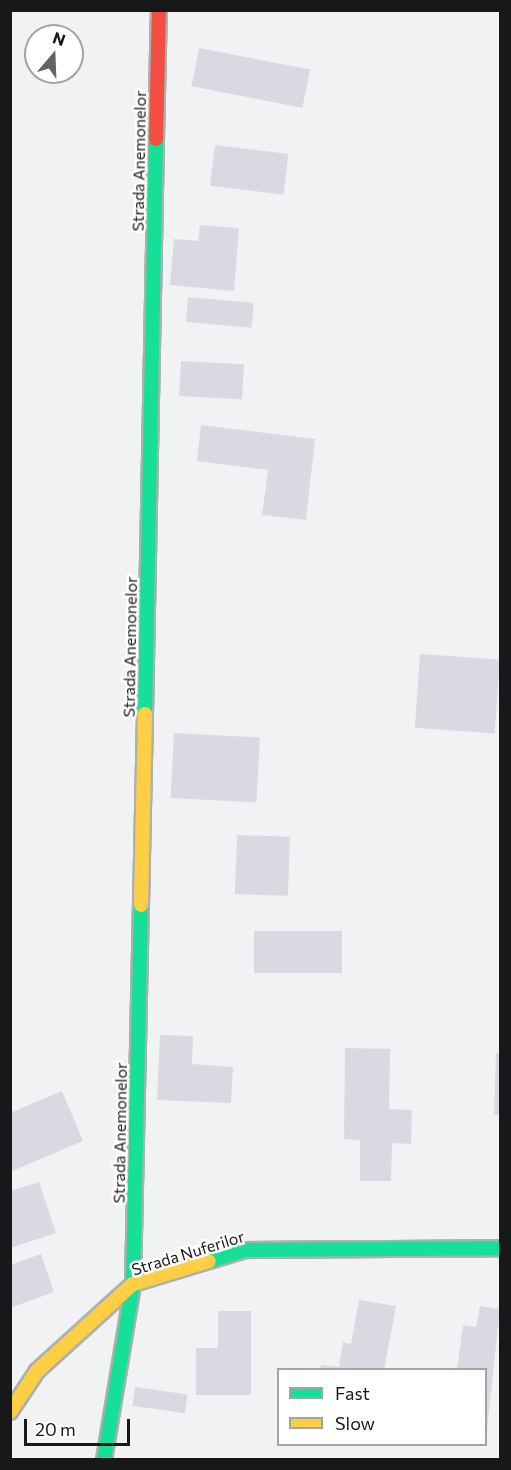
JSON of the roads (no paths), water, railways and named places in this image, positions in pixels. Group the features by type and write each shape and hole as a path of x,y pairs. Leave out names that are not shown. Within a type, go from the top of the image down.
{"street":[{"name":"Strada Anemonelor","path":"104,1460 133,1284 159,10"},
{"name":"Strada Nuferilor","path":"10,1412 37,1371 133,1284 244,1250 501,1248"}]}
